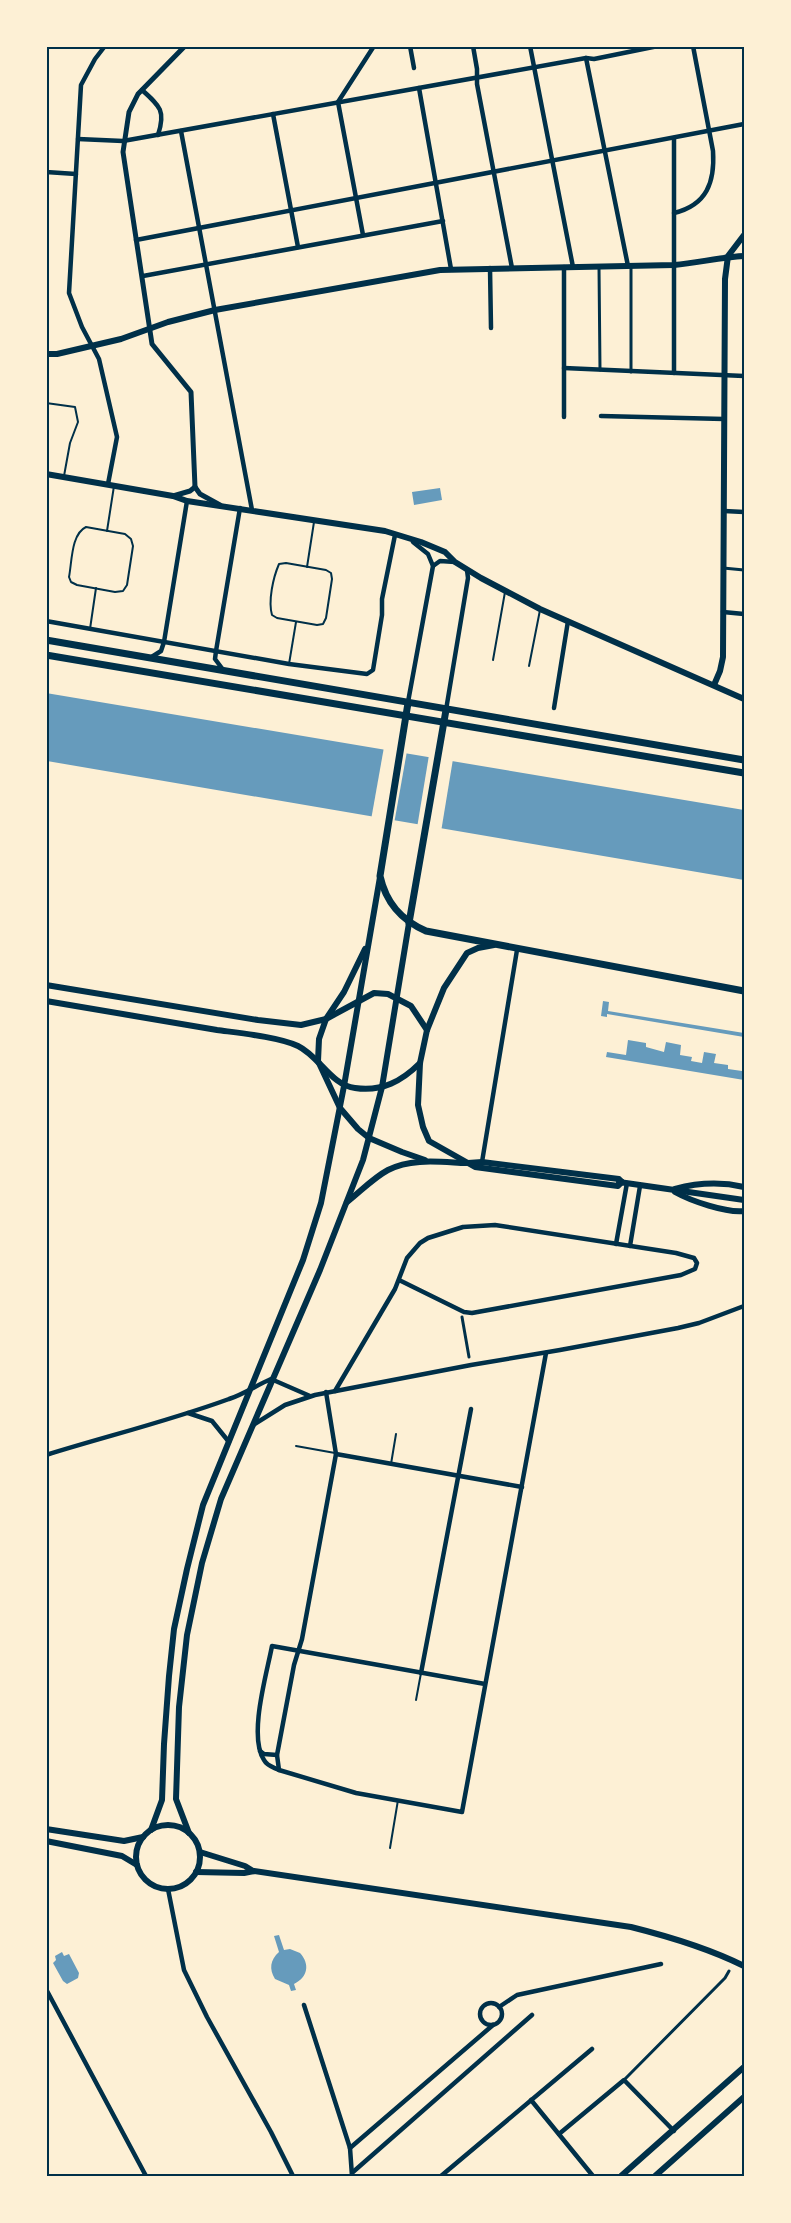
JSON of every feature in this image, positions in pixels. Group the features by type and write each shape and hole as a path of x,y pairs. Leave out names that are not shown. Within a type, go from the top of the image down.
{"main road":[{"path":"714,685 723,657 725,279 728,256 744,235"},
{"path":"46,354 57,354 93,346 215,310 451,269 674,265 705,262 728,256 744,256"},
{"path":"46,474 173,496 187,501 314,519 408,539 444,552 467,570 540,609 744,699"},
{"path":"46,640 744,760"},
{"path":"46,655 744,773"},
{"path":"151,1830 162,1800 164,1744 174,1629 203,1505 303,1260 321,1203 359,1000 408,704"},
{"path":"189,1833 176,1799 179,1707 187,1635 210,1533 221,1499 320,1270 363,1160 382,1087 446,710"},
{"path":"380,876 383,889 395,911 409,923 426,931 744,991"},
{"path":"368,941 344,992 326,1019 319,1039 318,1061 340,1108 358,1130 369,1138 431,1161"},
{"path":"495,945 467,953 444,988 426,1030 420,1063 418,1105 429,1141 467,1163 482,1162 619,1179 624,1183"},
{"path":"46,985 301,1025 326,1019 374,993 388,994 411,1006 426,1030"},
{"path":"46,1001 261,1037 297,1046 318,1061 344,1086 357,1089 382,1087 407,1076 420,1063"},
{"path":"347,1203 388,1170 412,1162 431,1161 467,1163 744,1200"},
{"path":"672,1190 689,1185 703,1186 720,1183 744,1187"},
{"path":"672,1190 690,1200 721,1209 744,1211"},
{"path":"171,1825 189,1833 200,1852 196,1872 187,1883 168,1889 148,1882 141,1875 137,1865 137,1848 143,1837 151,1830 171,1825"},
{"path":"46,1829 124,1841 143,1837"},
{"path":"46,1841 122,1856 137,1865"},
{"path":"200,1852 254,1871"},
{"path":"196,1872 244,1873 254,1871 631,1927 715,1952 744,1966"},
{"path":"621,2176 744,2067"},
{"path":"655,2176 744,2097"}],"street":[{"path":"105,46 81,85 69,292 82,327 99,359 117,436 112,485"},
{"path":"185,46 142,90 129,112 123,141 124,167 152,344 191,392 195,487 200,494 220,505"},
{"path":"363,235 338,102 374,46"},
{"path":"410,46 414,68"},
{"path":"473,46 512,268"},
{"path":"530,46 573,267"},
{"path":"78,139 123,141 658,46"},
{"path":"674,213 693,207 702,199 708,190 714,167 710,131 693,46"},
{"path":"586,58 630,266 631,372"},
{"path":"418,88 451,269"},
{"path":"142,90 162,111 162,124 158,135"},
{"path":"273,114 298,247"},
{"path":"136,240 744,124"},
{"path":"181,131 252,510"},
{"path":"674,138 674,373"},
{"path":"46,172 76,174"},
{"path":"143,276 443,221"},
{"path":"599,266 600,370"},
{"path":"564,267 564,417"},
{"path":"490,268 491,328"},
{"path":"564,368 744,376"},
{"path":"601,416 724,419"},
{"path":"173,496 190,491 195,487"},
{"path":"150,658 161,651 164,642 187,501"},
{"path":"224,671 215,659 240,508"},
{"path":"724,511 744,512"},
{"path":"46,621 216,651 367,674 373,670 382,615 382,599 395,535"},
{"path":"408,539 424,549 431,558 433,566 408,704"},
{"path":"433,566 440,561 455,562"},
{"path":"723,568 744,570"},
{"path":"446,710 468,578 467,570"},
{"path":"723,612 744,614"},
{"path":"554,708 568,621"},
{"path":"482,1162 518,950"},
{"path":"616,1244 624,1183"},
{"path":"630,1246 640,1186"},
{"path":"335,1391 399,1280 407,1258 420,1243 428,1238 463,1227 495,1224 694,1258 697,1263 695,1269 681,1275 472,1313 464,1312 399,1280"},
{"path":"251,1426 285,1405 326,1392 699,1323 744,1306"},
{"path":"462,1317 469,1357"},
{"path":"485,1684 272,1646 258,1721 260,1751 268,1766 345,1790 462,1812 546,1353"},
{"path":"46,1455 233,1398 271,1379 310,1396"},
{"path":"279,1770 277,1755 336,1454 326,1392"},
{"path":"421,1673 471,1408"},
{"path":"188,1413 212,1420 229,1442"},
{"path":"336,1454 522,1487"},
{"path":"260,1751 264,1754 277,1755"},
{"path":"168,1889 184,1970 293,2176"},
{"path":"499,2007 517,1995 661,1964"},
{"path":"559,2134 624,2080 725,1978 729,1971"},
{"path":"46,1989 146,2176"},
{"path":"350,2148 493,2025 501,2018 499,2007 494,2003 482,2007 480,2014 482,2020 493,2025"},
{"path":"304,2005 350,2148 352,2174"},
{"path":"352,2174 532,2014"},
{"path":"441,2176 592,2049"},
{"path":"624,2080 674,2131"},
{"path":"531,2100 593,2176"}],"lane":[{"path":"46,403 75,407 78,422 70,442 64,476"},
{"path":"106,531 112,485"},
{"path":"307,567 314,519"},
{"path":"86,527 106,531 125,534 131,539 133,546 127,585 123,591 76,585 69,577 76,536 80,530 86,527"},
{"path":"279,564 307,567 331,573 326,618 322,624 277,618 272,615 270,608 279,564"},
{"path":"90,628 96,588"},
{"path":"493,660 506,592"},
{"path":"530,666 540,609"},
{"path":"289,663 296,621"},
{"path":"391,1464 396,1434"},
{"path":"296,1446 336,1454"},
{"path":"416,1700 421,1673"},
{"path":"390,1848 398,1800"}],"water":[{"path":"440,488 442,500 414,505 412,492"},
{"path":"46,693 744,810 744,880 47,761"},
{"path":"603,1001 609,1002 608,1011 744,1033 744,1037 607,1014 607,1017 601,1016"},
{"path":"628,1040 646,1043 646,1047 664,1052 666,1042 681,1045 680,1055 692,1057 691,1061 702,1063 704,1052 716,1054 714,1063 728,1065 728,1069 742,1071 744,1069 744,1080 606,1057 607,1052 626,1055"},
{"path":"279,1935 284,1950 290,1949 300,1953 305,1962 305,1974 294,1984 296,1990 291,1991 289,1985 275,1979 272,1972 272,1961 279,1952 274,1936"},
{"path":"62,1952 64,1956 69,1954 79,1973 78,1978 67,1984 53,1963 56,1960 55,1956"}],"pier":[{"path":"384,747 407,751 394,824 371,820"},
{"path":"429,755 453,759 441,832 417,828"}]}
